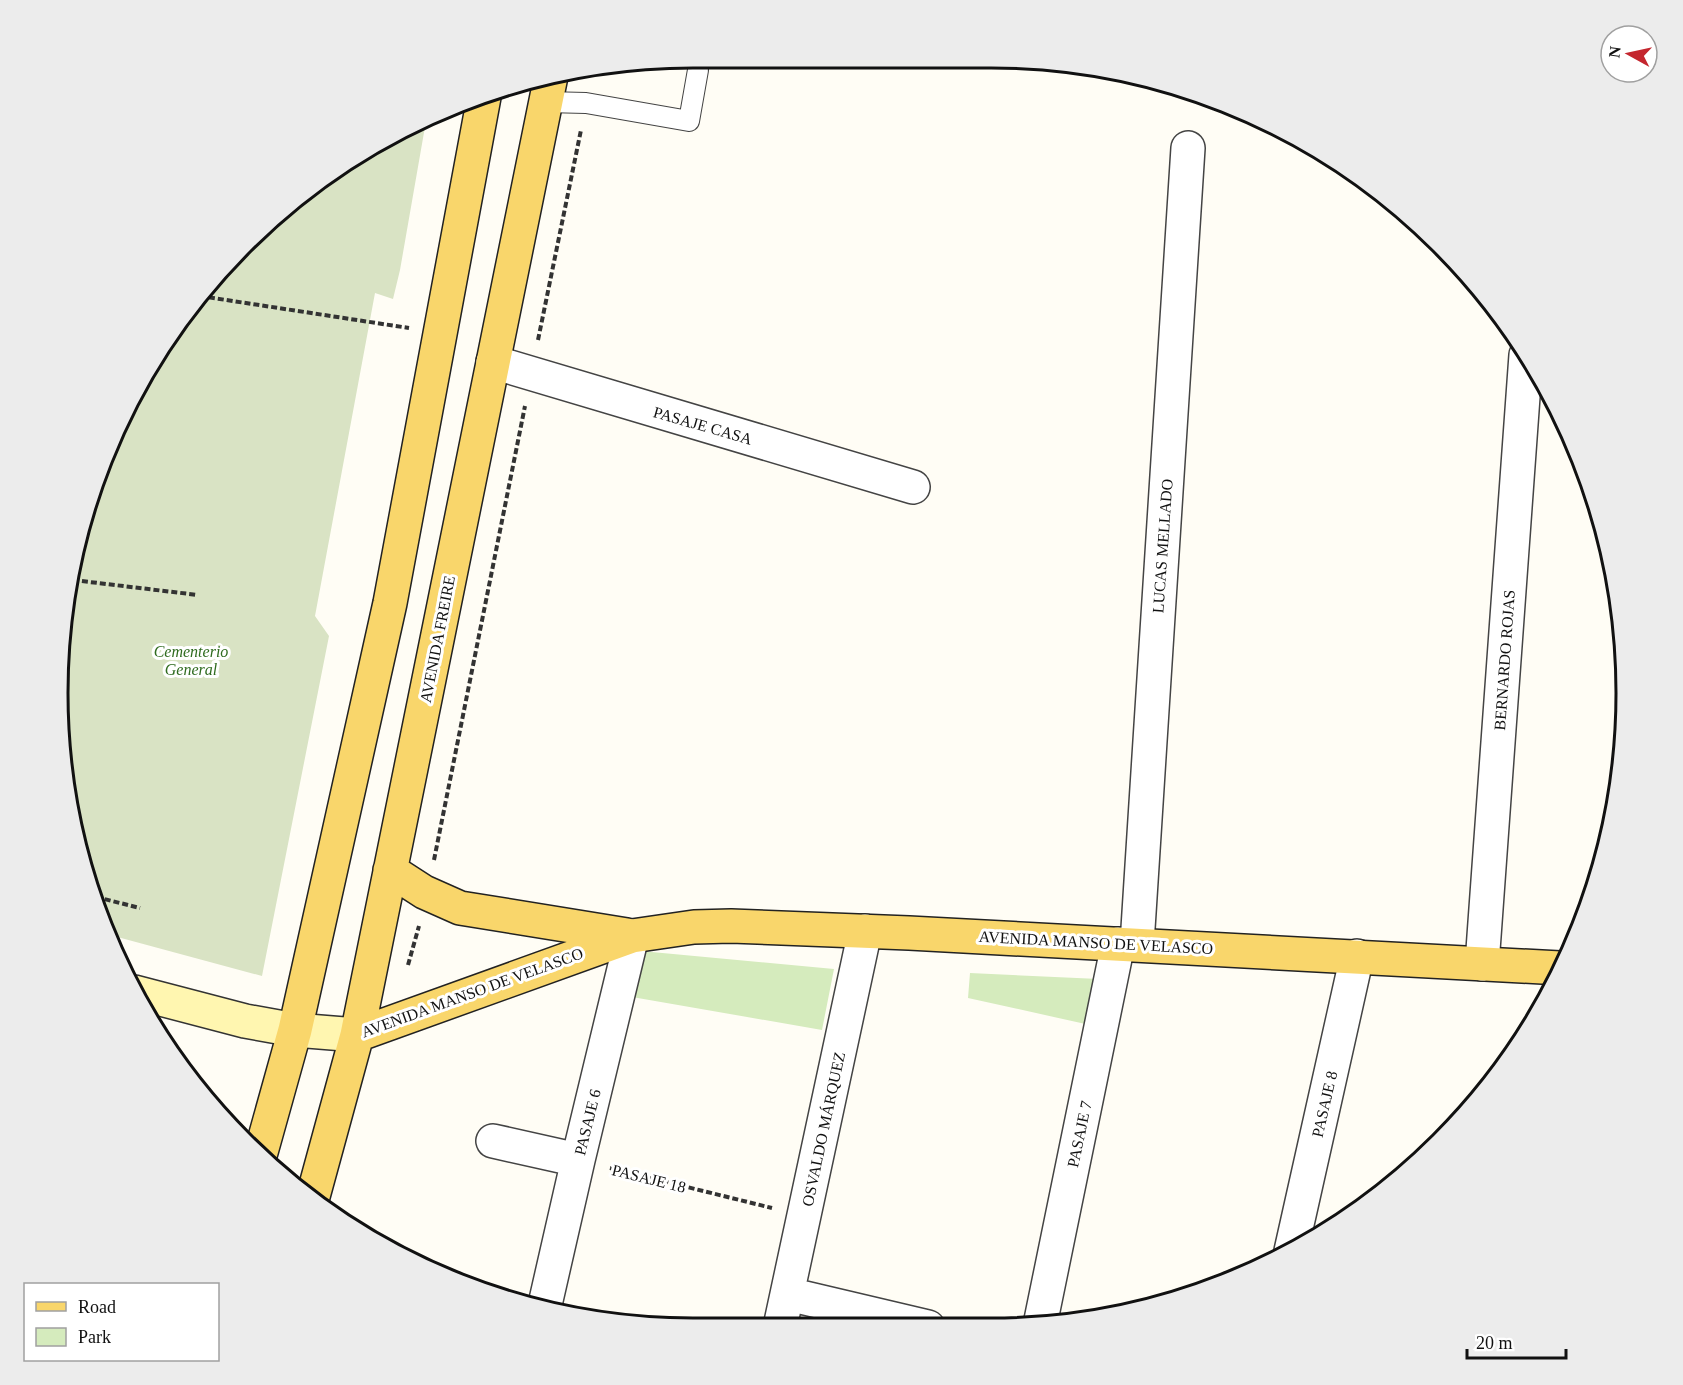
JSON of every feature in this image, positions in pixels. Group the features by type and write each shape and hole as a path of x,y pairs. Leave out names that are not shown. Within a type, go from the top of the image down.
{"main road":[{"name":"AVENIDA FREIRE","path":"315,1190 357,1035 549,89"},
{"path":"263,1145 295,1030 390,603 483,104"},
{"name":"AVENIDA MANSO DE VELASCO","path":"390,870 427,894 475,912 632,936"},
{"name":"AVENIDA MANSO DE VELASCO","path":"357,1035 632,936 693,927 731,926 865,931 1552,968"}],"street":[{"name":"LUCAS MELLADO","path":"1128,944 1188,148"},
{"name":"PASAJE CASA","path":"493,362 913,487"},
{"name":"BERNARDO ROJAS","path":"1482,964 1525,369"},
{"name":"OSVALDO MÁRQUEZ","path":"782,1318 865,931"},
{"name":"PASAJE 6","path":"546,1299 632,936"},
{"name":"PASAJE 7","path":"1042,1315 1128,944"},
{"name":"PASAJE 8","path":"1294,1239 1357,956"},
{"name":"AVENIDA MANSO DE VELASCO","path":"146,995 245,1021 295,1030 357,1035"},
{"path":"493,1141 578,1160"},
{"path":"788,1294 890,1318"}],"lane":[{"path":"549,89 586,104 690,121 698,69"}],"path":[{"path":"407,968 427,894 586,104"},
{"path":"209,297 439,332"},
{"path":"78,581 198,596"},
{"path":"103,899 140,908"},
{"name":"PASAJE 18","path":"578,1160 804,1216"}],"green space":[{"name":"Cementerio General","path":"425,128 393,299 375,293 315,616 329,636 262,976 117,937 115,932 89,854 73,774 69,733 69,652 80,571 89,531 115,453 151,380 197,312 251,251 312,197 380,151"},
{"path":"641,951 834,969 822,1030 632,997"},
{"path":"970,973 1099,979 1090,1025 968,998"}]}
